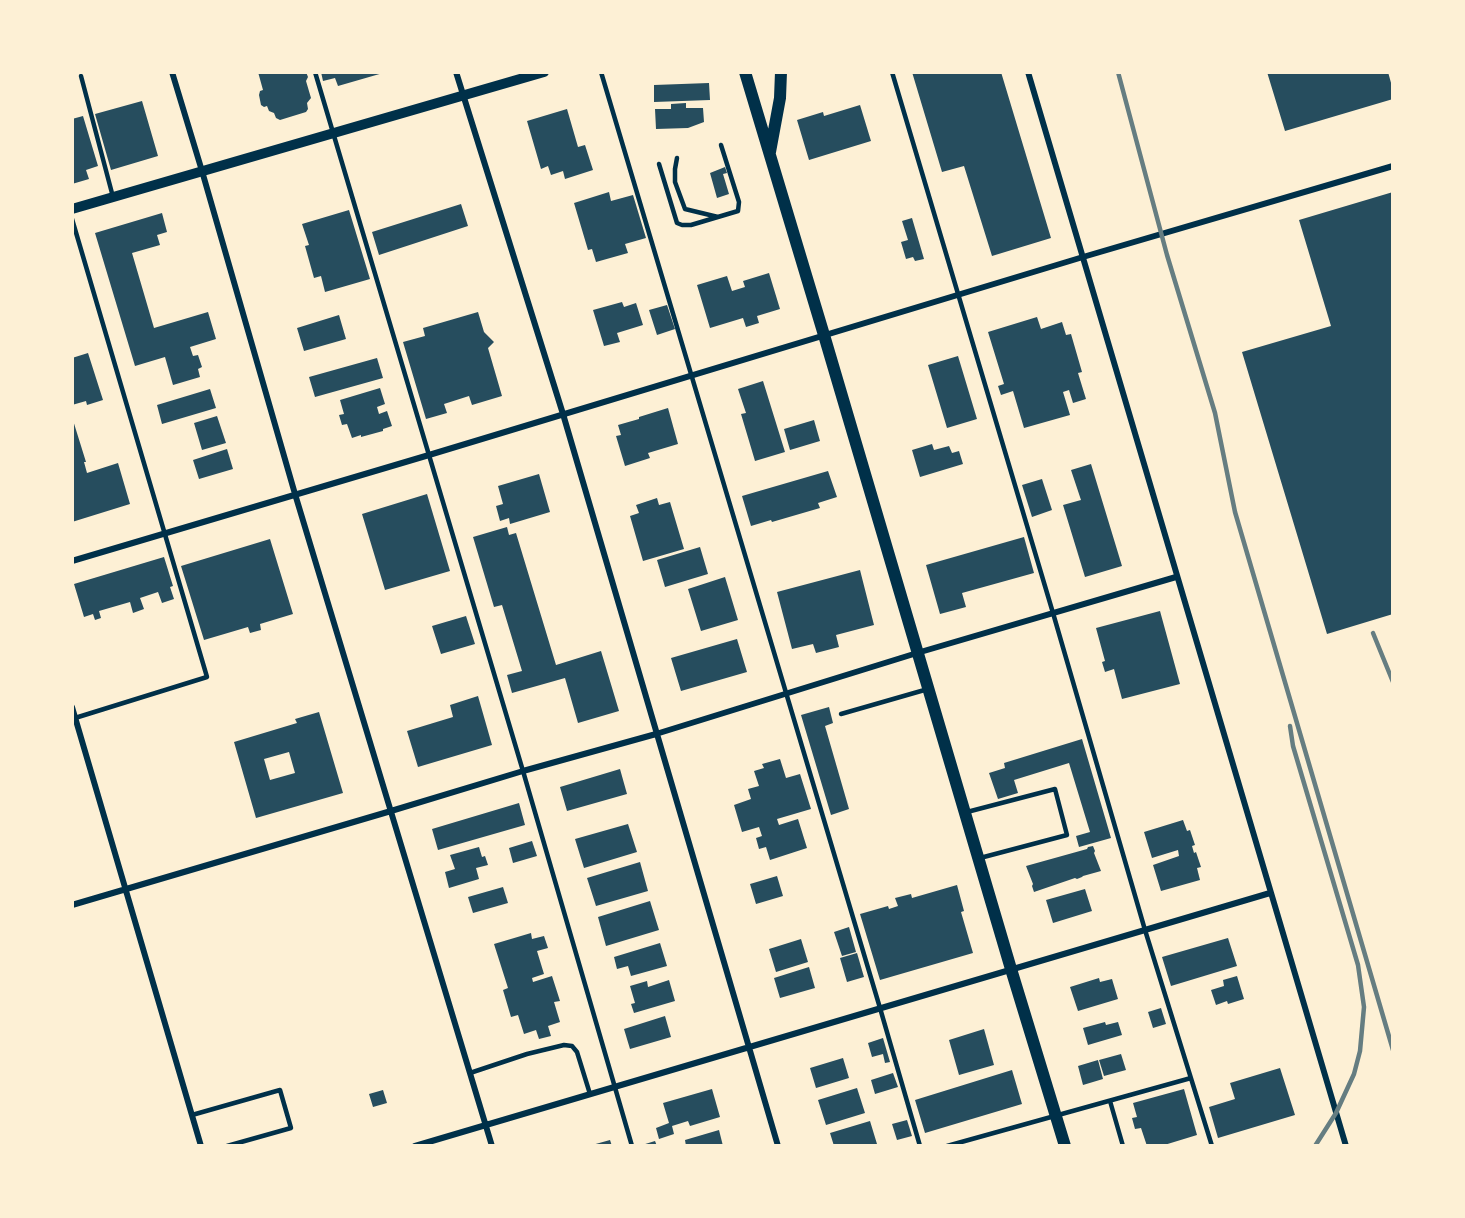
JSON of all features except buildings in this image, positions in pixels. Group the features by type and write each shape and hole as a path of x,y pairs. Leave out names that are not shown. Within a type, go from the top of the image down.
{"main road":[{"path":"745,72 1065,1146"},
{"path":"769,153 780,98 781,72"}],"street":[{"path":"171,72 202,171 295,494 492,1146"},
{"path":"456,72 563,414 778,1146"},
{"path":"72,209 544,72"},
{"path":"1028,72 1346,1146"},
{"path":"72,561 1393,166"},
{"path":"72,905 656,734 917,653 1176,577"},
{"path":"72,707 201,1146"},
{"path":"415,1146 1270,893"}],"lane":[{"path":"315,72 524,771 632,1146"},
{"path":"601,72 920,1146"},
{"path":"892,72 1145,930 1212,1146"},
{"path":"81,76 113,197"},
{"path":"659,164 677,223 691,225 719,217 738,211 739,202 721,145"},
{"path":"677,158 675,182 685,210 719,217"},
{"path":"72,219 207,677 75,718"},
{"path":"841,714 928,689"},
{"path":"964,812 1055,789 1067,835 978,859"},
{"path":"470,1073 536,1052 564,1045 572,1046 577,1052 590,1094"},
{"path":"947,1146 1191,1078"},
{"path":"192,1115 280,1090 291,1128 227,1146"},
{"path":"1110,1101 1124,1146"}],"railway":[{"path":"1118,72 1167,255 1215,413 1235,512 1393,1050"},
{"path":"1373,633 1393,682"},
{"path":"1290,726 1293,746 1358,965 1364,1007 1360,1051 1354,1074 1336,1113 1315,1146"}]}
